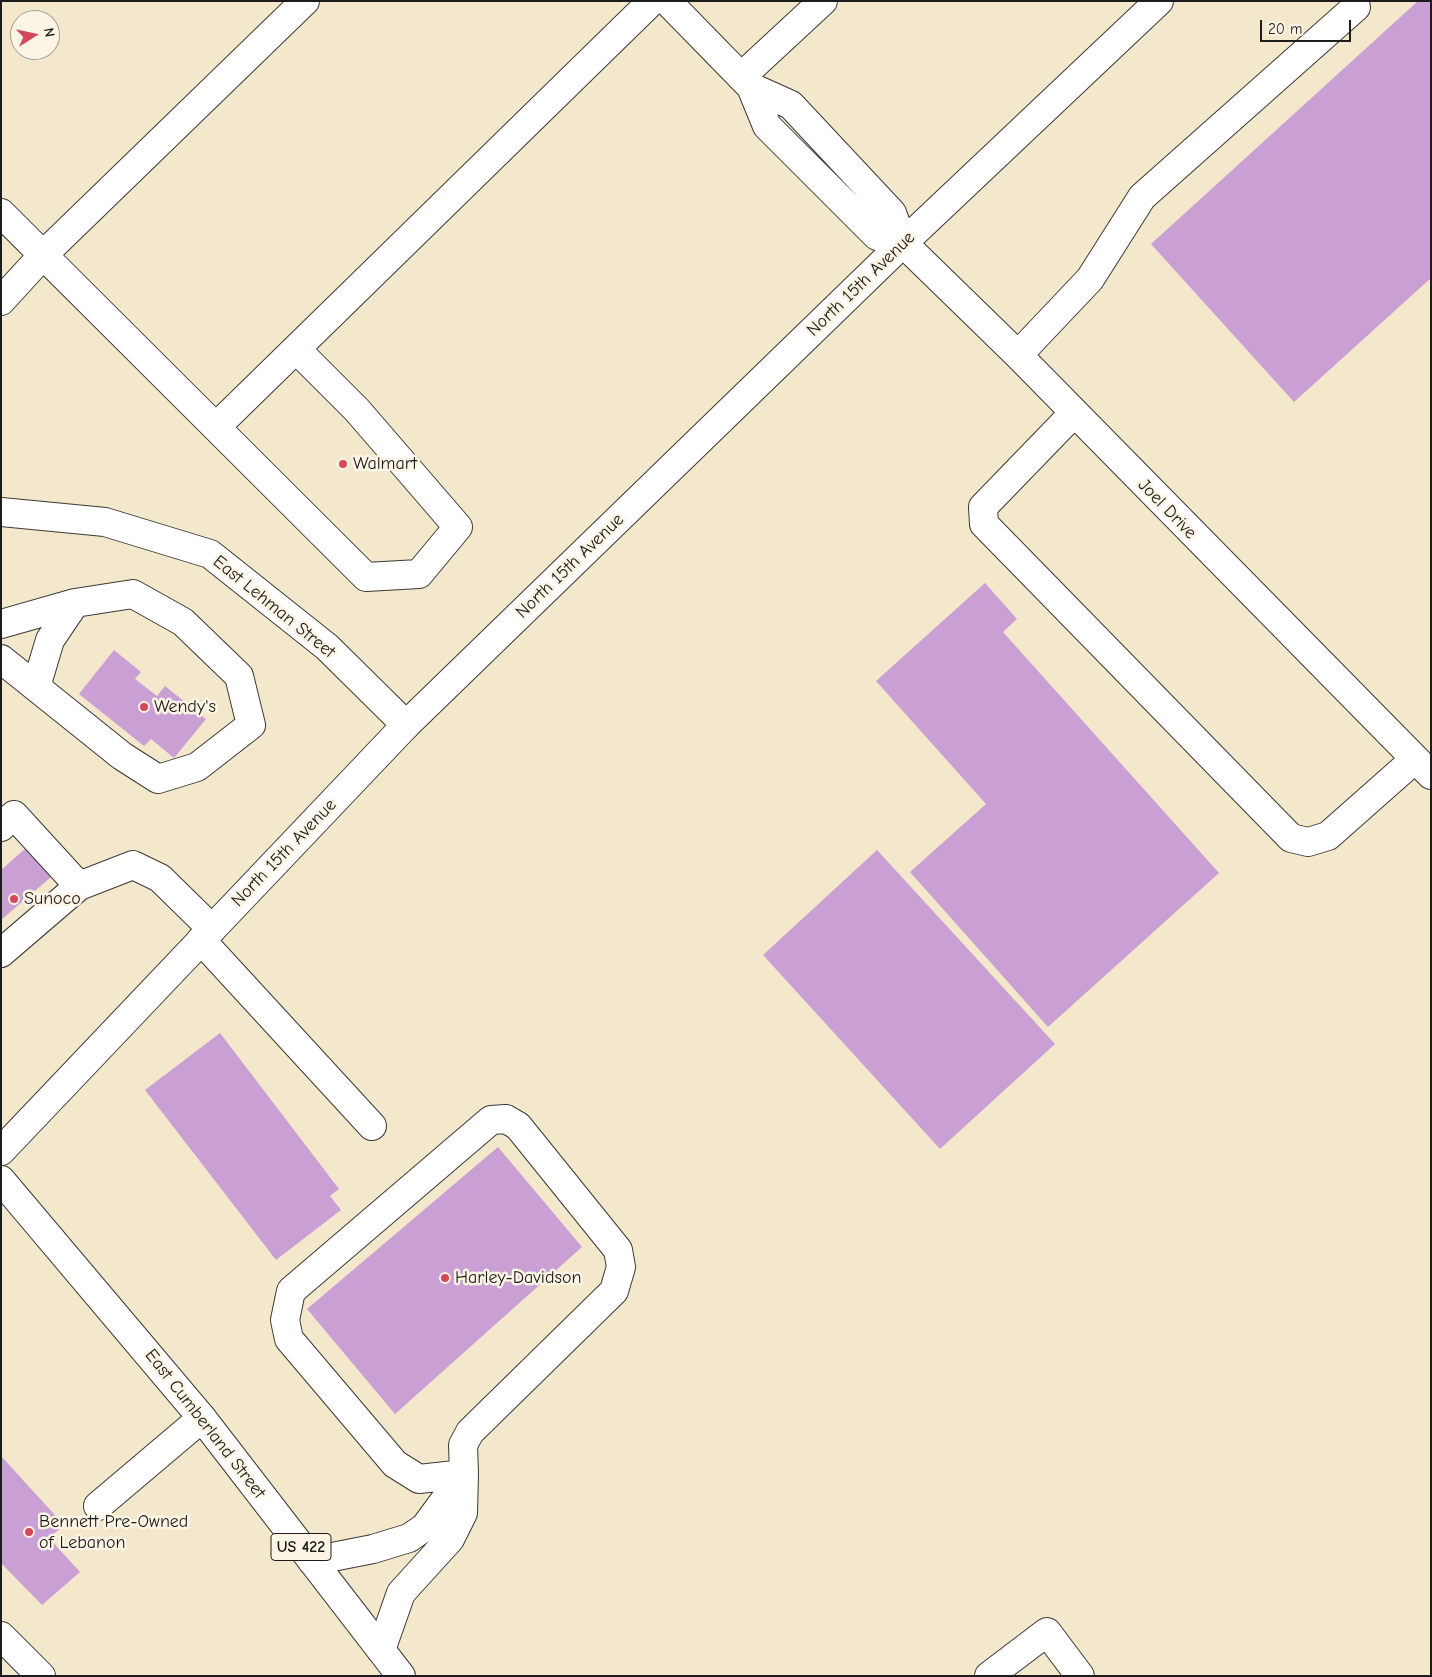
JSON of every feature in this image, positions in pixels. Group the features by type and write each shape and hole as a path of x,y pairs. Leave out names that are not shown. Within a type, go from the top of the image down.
{"main road":[{"path":"1,301 43,255 305,1"},
{"path":"216,427 652,1"},
{"path":"668,1 746,82 791,105 892,214 903,243"},
{"path":"746,82 823,1"},
{"name":"North 15th Avenue","path":"1,1151 406,724 903,243 1159,1"},
{"path":"1018,355 1090,278 1142,196 1356,7"},
{"path":"1,213 366,578 419,574 458,527 357,410 296,349"},
{"name":"Joel Drive","path":"903,243 1018,355 1423,767"},
{"path":"1074,413 983,506 984,524 1291,838 1308,842 1328,836 1423,767"},
{"name":"East Lehman Street","path":"1,512 105,522 210,554 327,647 406,724"},
{"path":"1,624 75,603 133,594 183,622 240,676 251,725 198,767 158,779 122,756 1,659"},
{"path":"36,687 50,640 75,603"},
{"path":"6,815 79,886"},
{"path":"1,953 79,886 133,865 160,878 372,1126"},
{"path":"381,1650 401,1593 450,1539 463,1513 464,1474 463,1445 470,1432 614,1292 621,1267 618,1250 518,1126 506,1119 492,1120 291,1291 285,1320 289,1338 395,1464 419,1479 464,1474"},
{"name":"East Cumberland Street","path":"1,1180 202,1418 401,1676"},
{"path":"98,1506 202,1418"},
{"path":"312,1561 373,1549 409,1538 425,1527 464,1474"},
{"path":"990,1676 1047,1632 1080,1676"},
{"path":"1,1636 41,1676"}],"building":[{"path":"1418,1 1431,1 1431,278 1294,402 1151,244"},
{"path":"985,583 1017,619 1003,632 1219,873 1048,1027 910,872 986,804 876,681"},
{"name":"Wendy's","path":"114,650 141,672 135,679 157,696 165,686 206,719 174,758 151,739 144,746 79,694"},
{"name":"Sunoco","path":"26,848 51,877 1,920 1,870"},
{"path":"877,850 1055,1044 940,1149 763,955"},
{"path":"220,1033 339,1189 330,1196 341,1210 276,1260 145,1090"},
{"name":"Harley-Davidson","path":"498,1147 582,1247 395,1414 307,1309"},
{"name":"Bennett Pre-Owned of Lebanon","path":"1,1456 64,1525 49,1538 80,1572 42,1605 1,1563"}],"place":[{"name":"Walmart","path":"343,464"},
{"name":"Wendy's","path":"144,707"},
{"name":"Sunoco","path":"14,899"},
{"name":"Harley-Davidson","path":"445,1278"},
{"name":"Bennett Pre-Owned of Lebanon","path":"29,1532"}]}
